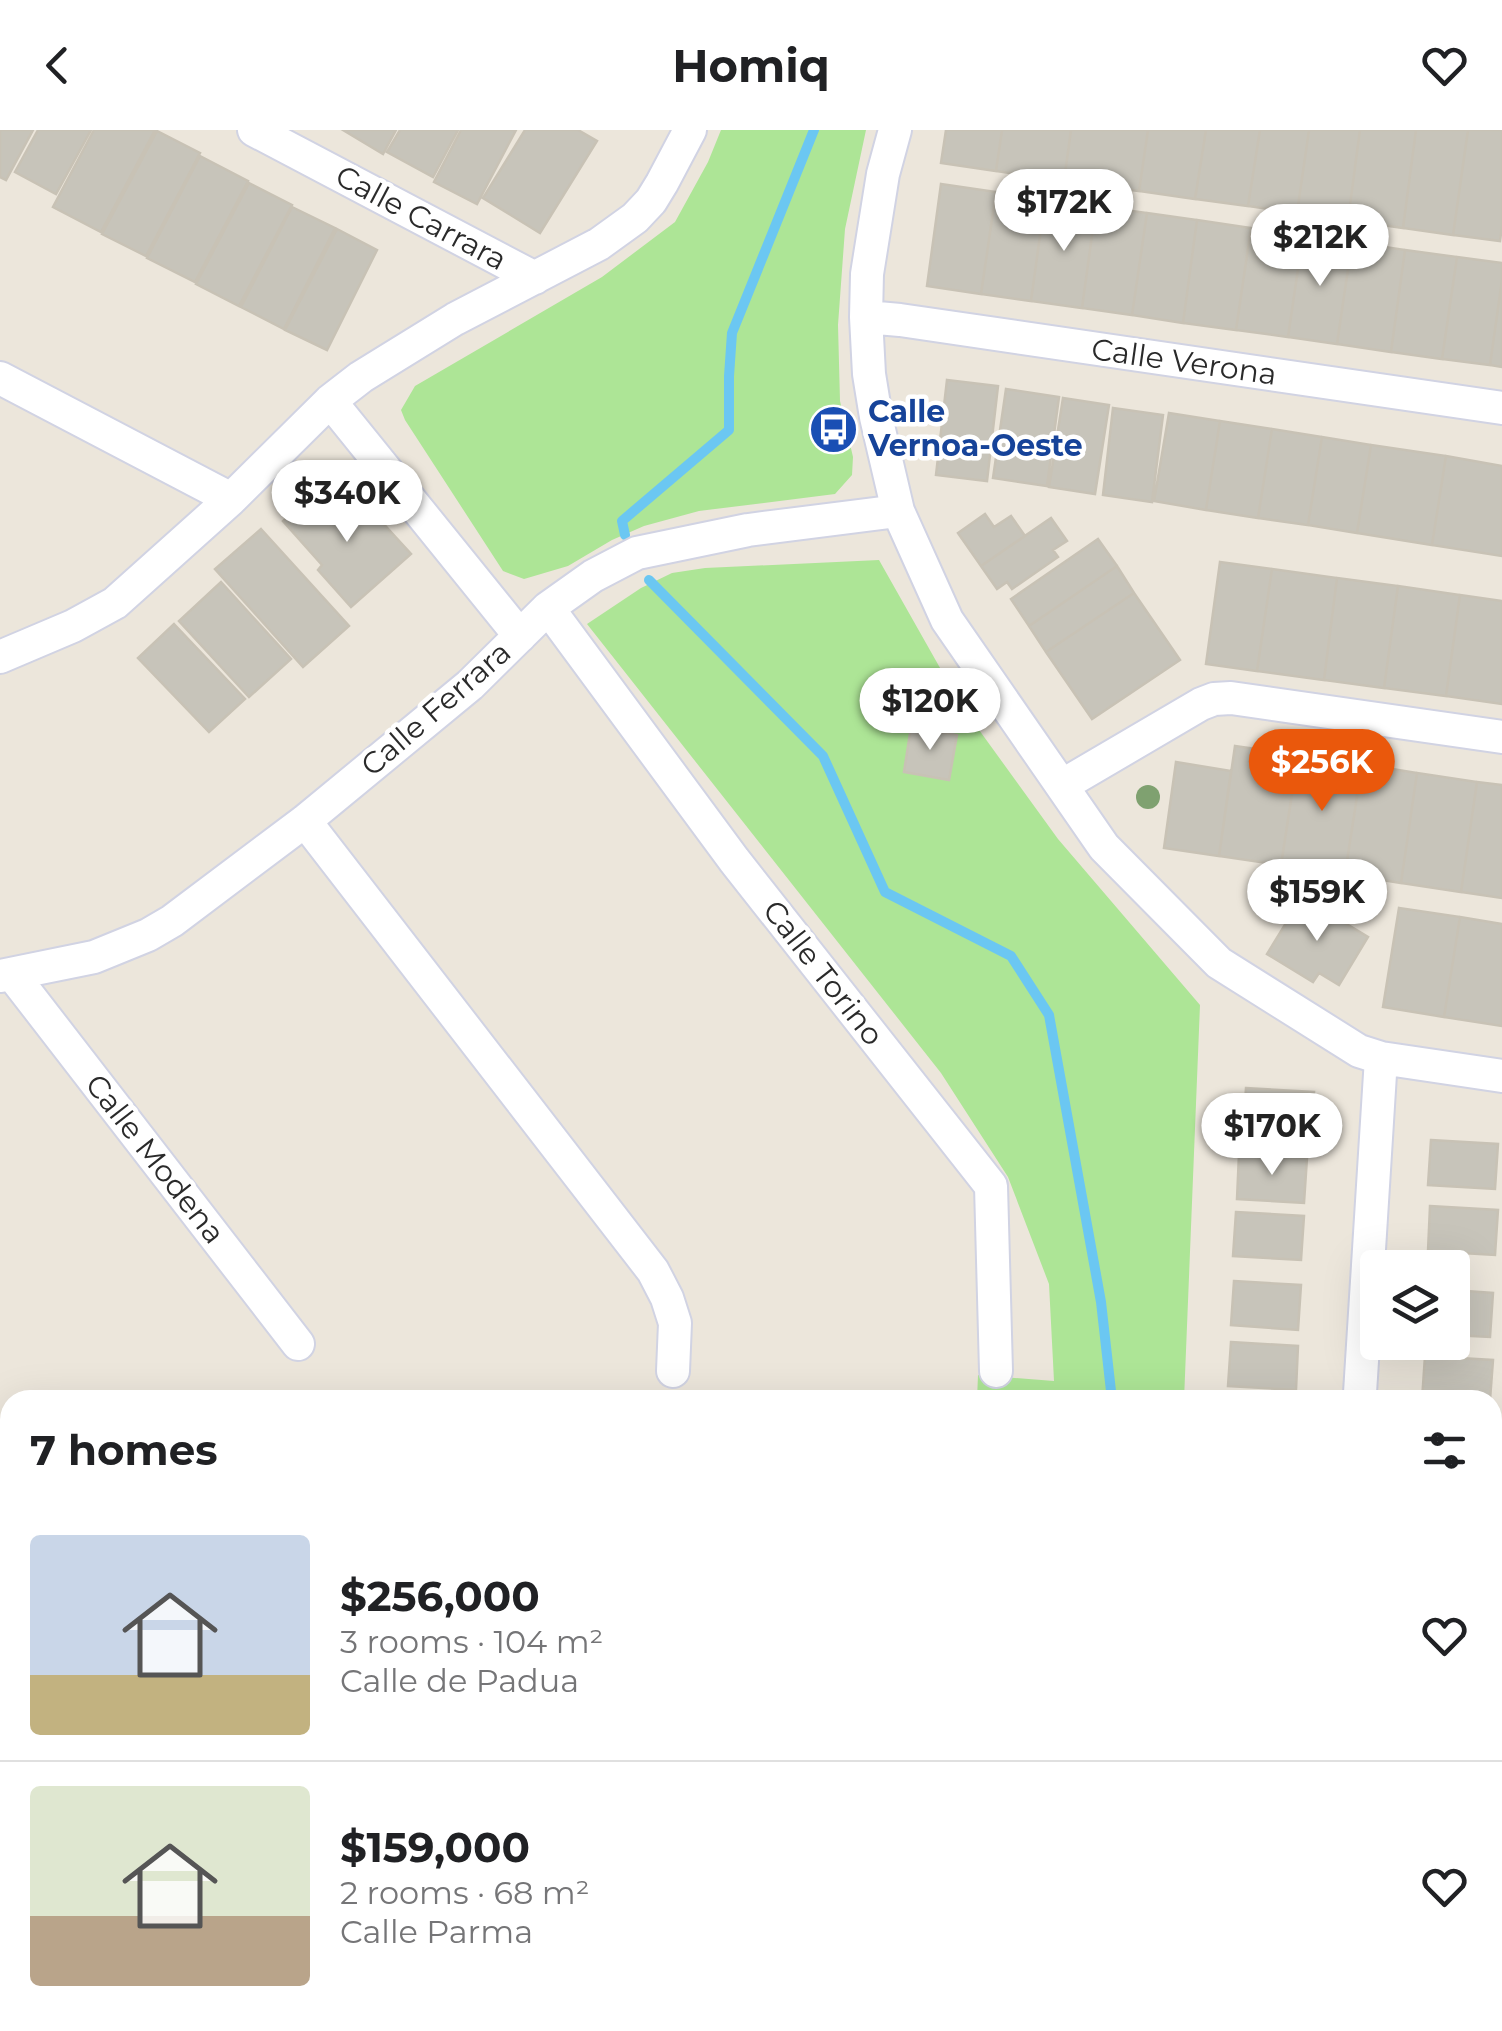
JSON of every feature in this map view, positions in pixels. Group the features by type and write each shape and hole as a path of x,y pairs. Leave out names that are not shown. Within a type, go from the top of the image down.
{"street":[{"name":"Calle Carrara","path":"254,130 535,278"},
{"path":"0,657 73,626 114,603 231,499 330,401 361,377 455,319 598,244 635,218 657,192 690,130"},
{"path":"895,130 880,190 867,274 869,374 898,511 947,620 1104,848 1219,963 1359,1051 1381,1058 1502,1076"},
{"name":"Calle Verona","path":"866,317 1502,408"},
{"path":"0,378 231,499"},
{"path":"330,401 520,636"},
{"name":"Calle Ferrara","path":"6,975 94,957 172,921 306,821 470,685 548,608 592,576 637,553 748,530 898,511"},
{"name":"Calle Torino","path":"548,608 734,860 991,1186 996,1371"},
{"path":"1063,785 1214,699 1231,698 1502,737"},
{"path":"306,821 653,1272 676,1323 672,1386"},
{"name":"Calle Modena","path":"6,975 298,1344"},
{"path":"1360,1390 1381,1058"}],"green space":[{"path":"721,130 866,130 845,229 838,325 840,401 853,457 852,475 835,494 699,511 644,526 568,566 524,579 503,571 401,410 415,386 602,277 675,222"},
{"path":"879,560 961,705 1058,839 1200,1005 1184,1390 977,1390 978,1375 1054,1381 1049,1284 1008,1177 941,1073 587,624 641,588 672,573"}],"building":[{"path":"0,130 33,130 6,180 0,177"},
{"path":"38,130 91,130 56,194 15,172"},
{"path":"94,130 155,130 101,232 53,207"},
{"path":"343,130 396,130 383,154"},
{"path":"400,130 458,130 433,177 387,152"},
{"path":"461,130 516,130 477,204 434,182"},
{"path":"525,130 578,130 597,141 540,233 483,198"},
{"path":"946,130 1002,130 996,171 941,163"},
{"path":"1002,130 1071,130 1064,181 996,171"},
{"path":"1071,130 1148,130 1139,191 1064,181"},
{"path":"1148,130 1206,130 1195,199 1139,191"},
{"path":"1206,130 1260,130 1248,206 1195,199"},
{"path":"1260,130 1309,130 1297,213 1248,206"},
{"path":"1309,130 1360,130 1348,220 1297,213"},
{"path":"1360,130 1416,130 1403,228 1348,220"},
{"path":"1416,130 1468,130 1453,235 1403,228"},
{"path":"1468,130 1502,130 1500,241 1453,235"},
{"path":"157,131 200,153 146,256 102,234"},
{"path":"200,156 248,181 195,282 147,258"},
{"path":"249,183 292,205 239,306 196,284"},
{"path":"941,184 996,192 981,294 927,286"},
{"path":"996,192 1045,199 1031,301 981,294"},
{"path":"1045,199 1096,206 1082,308 1031,301"},
{"path":"1096,206 1147,213 1132,315 1082,308"},
{"path":"292,207 335,228 284,329 241,307"},
{"path":"1147,213 1197,220 1183,323 1132,315"},
{"path":"1197,220 1251,228 1236,330 1183,323"},
{"path":"1251,228 1303,235 1288,337 1236,330"},
{"path":"337,229 377,250 327,350 285,330"},
{"path":"1303,235 1352,242 1337,344 1288,337"},
{"path":"1352,242 1405,250 1391,352 1337,344"},
{"path":"1405,250 1457,257 1442,359 1391,352"},
{"path":"1457,257 1502,263 1490,365 1442,359"},
{"path":"1502,280 1502,367 1490,365"},
{"path":"947,380 998,386 987,481 936,475"},
{"path":"1006,389 1059,397 1047,486 993,478"},
{"path":"1063,398 1109,405 1095,494 1049,487"},
{"path":"1113,408 1163,415 1152,502 1103,495"},
{"path":"1169,413 1220,421 1206,510 1154,501"},
{"path":"1220,421 1272,429 1258,518 1206,510"},
{"path":"1272,429 1322,437 1308,525 1258,518"},
{"path":"1322,437 1371,445 1357,533 1308,525"},
{"path":"1371,445 1446,456 1432,545 1357,533"},
{"path":"1446,456 1502,466 1502,556 1432,545"},
{"path":"325,485 355,519 368,507 411,554 351,607 318,570 322,565 283,521"},
{"path":"985,514 994,527 1011,516 1025,536 981,566 958,533"},
{"path":"1051,518 1067,541 1053,550 1058,557 1012,589 1007,582 997,589 981,566"},
{"path":"261,529 349,626 303,667 215,569"},
{"path":"1098,539 1117,566 1029,626 1011,599"},
{"path":"1220,562 1272,569 1257,671 1206,664"},
{"path":"1117,566 1134,593 1046,652 1029,626"},
{"path":"1272,569 1337,578 1324,680 1257,671"},
{"path":"1337,578 1398,586 1384,688 1324,680"},
{"path":"221,582 291,659 249,697 179,621"},
{"path":"1398,586 1460,595 1446,696 1384,688"},
{"path":"1134,593 1180,660 1092,719 1046,652"},
{"path":"1460,595 1502,601 1502,704 1446,696"},
{"path":"174,624 245,699 209,732 138,658"},
{"path":"911,727 957,735 949,780 904,772"},
{"path":"1235,746 1298,755 1281,865 1219,856"},
{"path":"1298,755 1362,764 1345,874 1281,865"},
{"path":"1176,762 1231,771 1219,856 1164,848"},
{"path":"1362,764 1417,773 1401,883 1345,874"},
{"path":"1417,773 1477,782 1461,892 1401,883"},
{"path":"1477,782 1502,785 1502,898 1461,892"},
{"path":"1302,897 1368,937 1339,985 1319,973 1313,982 1267,954"},
{"path":"1399,908 1460,917 1444,1017 1383,1007"},
{"path":"1460,917 1502,924 1502,1026 1444,1017"},
{"path":"1246,1088 1314,1092 1311,1136 1243,1132"},
{"path":"1431,1140 1498,1144 1495,1189 1428,1185"},
{"path":"1239,1154 1307,1158 1304,1203 1237,1199"},
{"path":"1430,1206 1498,1210 1495,1255 1470,1254 1470,1250 1428,1250"},
{"path":"1236,1212 1304,1216 1301,1260 1233,1256"},
{"path":"1234,1281 1301,1285 1298,1330 1231,1325"},
{"path":"1470,1291 1493,1293 1490,1337 1470,1336"},
{"path":"1231,1342 1298,1346 1296,1390 1228,1386"},
{"path":"1425,1360 1493,1360 1491,1390 1423,1390"}],"waterway":[{"path":"625,535 622,521 729,430 732,333 814,130"},
{"path":"649,580 823,756 885,892 1011,956 1049,1015 1101,1302 1111,1390"}],"place":[{"name":"Calle Vernoa-Oeste","path":"833,429"}]}
